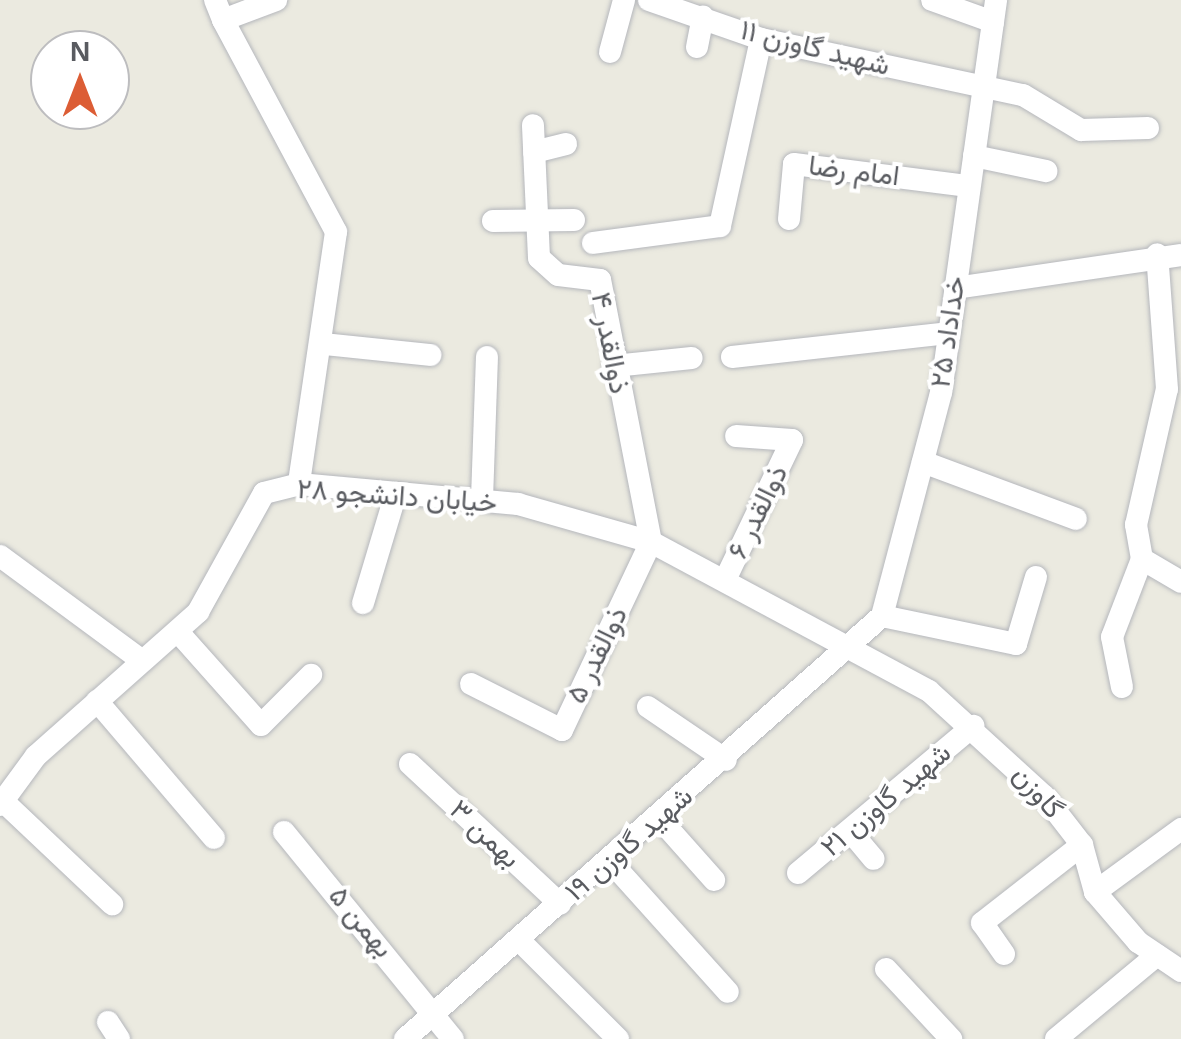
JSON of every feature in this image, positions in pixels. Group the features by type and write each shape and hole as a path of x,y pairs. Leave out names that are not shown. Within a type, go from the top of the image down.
{"street":[{"path":"276,0 219,10 336,232 324,344 300,484"},
{"path":"610,52 624,0"},
{"name":"شهید گاوزن ۱۱","path":"649,0 761,39 1023,95 1082,130 1148,128"},
{"path":"932,0 994,11"},
{"name":"خداداد ۲۵","path":"853,649 882,616 923,462 955,288 994,11"},
{"path":"697,48 703,17"},
{"path":"593,243 720,226 761,39"},
{"name":"ذوالقدر ۴","path":"534,125 539,258 558,275 600,280 651,542"},
{"path":"534,152 566,144"},
{"path":"974,156 1046,171"},
{"name":"امام رضا","path":"789,219 794,164 969,186"},
{"path":"493,221 574,220"},
{"path":"1122,687 1112,637 1142,559 1136,525 1173,416 1171,338 1157,254"},
{"path":"955,288 1157,254 1181,255"},
{"path":"732,357 948,332"},
{"path":"324,344 430,355"},
{"path":"482,499 487,358"},
{"path":"614,366 692,358"},
{"name":"ذوالقدر ۶","path":"725,580 792,440 736,436"},
{"path":"923,462 1076,520"},
{"name":"خیابان دانشجو ۲۸","path":"2,804 36,756 140,660 179,632 245,516 264,494 300,484 482,499 651,542 853,649"},
{"path":"364,603 396,494"},
{"name":"ذوالقدر ۵","path":"471,684 562,730 651,542"},
{"path":"0,556 140,660"},
{"path":"1142,559 1181,582"},
{"path":"882,616 1016,644 1036,577"},
{"path":"179,632 261,725 312,675"},
{"name":"گاوزن","path":"853,649 974,726 1082,845 1095,892 1157,955 1181,971"},
{"name":"شهید گاوزن ۱۹","path":"405,1039 853,649"},
{"path":"96,702 214,838"},
{"path":"648,707 726,760"},
{"name":"شهید گاوزن ۲۱","path":"798,874 974,726"},
{"name":"بهمن ۳","path":"410,764 560,904"},
{"path":"2,804 112,904"},
{"path":"658,818 714,880"},
{"path":"1095,892 1181,828"},
{"name":"بهمن ۵","path":"284,832 437,1011 453,1039"},
{"path":"850,832 874,859"},
{"path":"1004,954 982,923 1082,845"},
{"path":"610,861 728,992"},
{"path":"519,940 618,1039"},
{"path":"1056,1039 1157,955"},
{"path":"886,970 951,1039"}]}
